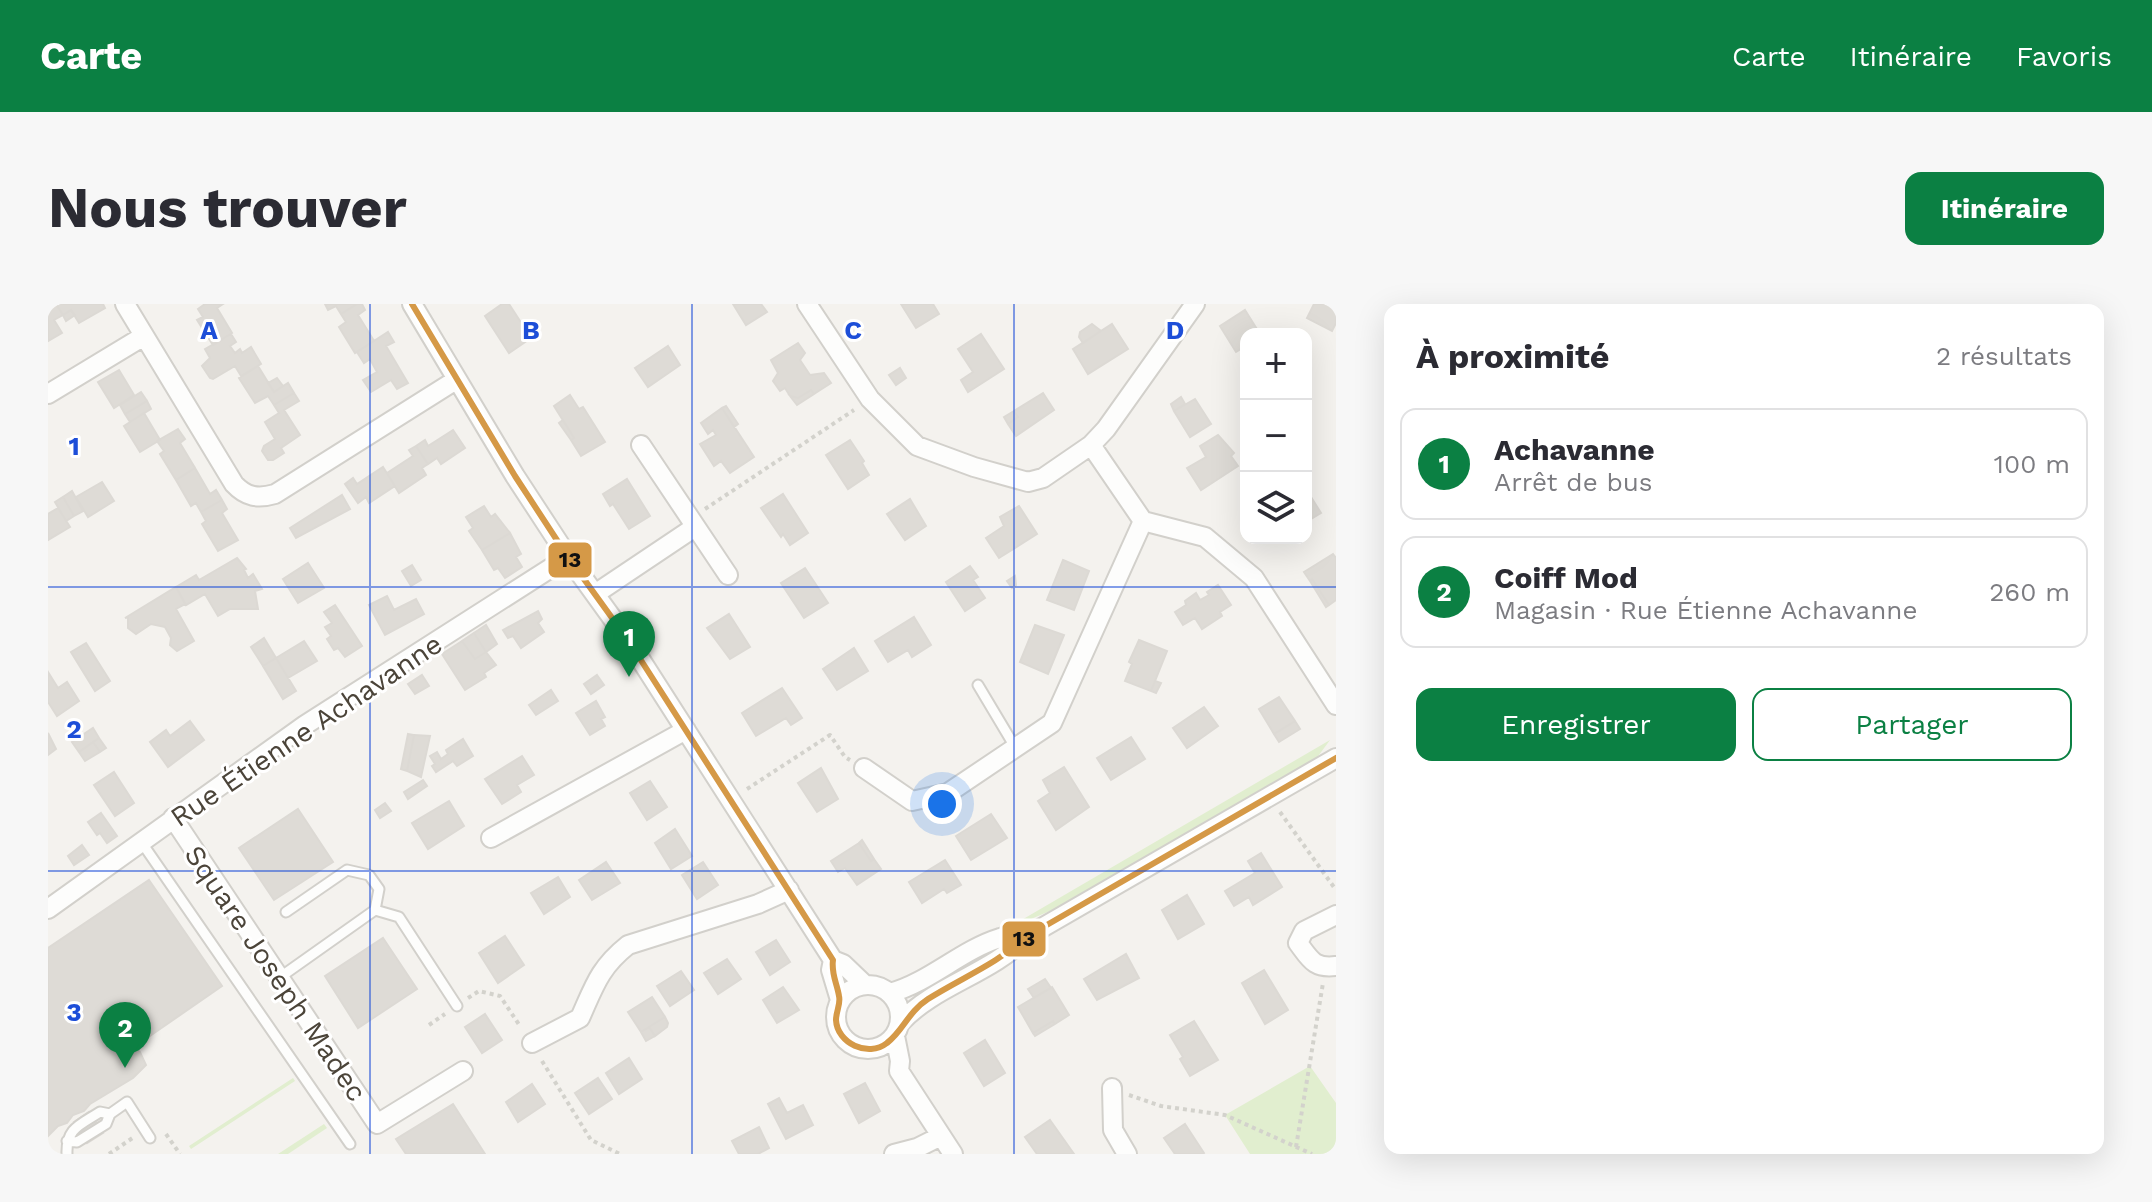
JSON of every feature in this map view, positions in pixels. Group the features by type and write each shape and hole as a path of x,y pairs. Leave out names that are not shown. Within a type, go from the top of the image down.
{"street":[{"path":"125,304 234,484 250,496 262,498 275,494 456,380"},
{"path":"807,304 870,399 917,446 1020,481 1043,478 1091,445 1106,429 1195,304"},
{"path":"415,305 456,380 568,557 628,640 833,960 843,964 865,985"},
{"path":"48,394 144,336"},
{"path":"641,445 728,575"},
{"path":"1091,445 1143,521 1205,537 1254,578 1336,705"},
{"path":"864,768 912,801 948,793 1052,723 1143,521"},
{"path":"595,594 692,523"},
{"name":"Rue Étienne Achavanne","path":"48,909 305,725 568,557"},
{"path":"491,838 686,730"},
{"path":"953,1154 898,1068 900,1061 898,1029 900,1010 890,993 865,985 848,991 840,1000 836,1013 839,1031 854,1046 875,1049 889,1042 898,1029 919,1004 1012,952 1026,937 1336,758"},
{"name":"Square Joseph Madec","path":"173,818 377,1124 463,1071"},
{"path":"532,1043 580,1018 592,986 628,945 758,904 789,890"},
{"path":"1329,967 1311,961 1298,943 1304,931 1336,915"},
{"path":"890,993 916,984 1002,937 1026,937"},
{"path":"833,960 831,970 840,1000"},
{"path":"875,1049 887,1067 898,1068"},
{"path":"1112,1088 1113,1130 1127,1154"},
{"path":"894,1154 917,1148 941,1136"}],"lane":[{"path":"978,685 1015,747"},
{"path":"142,843 350,1144"},
{"path":"279,978 375,910 379,889 369,875 347,870 286,912"},
{"path":"375,910 399,917 457,1006"},
{"path":"67,1154 71,1132 100,1112 110,1114 127,1102 150,1138"}],"path":[{"path":"692,523 870,399"},
{"path":"741,792 830,735 845,757 864,768"},
{"path":"1269,797 1336,890"},
{"path":"1296,1147 1329,967"},
{"path":"457,1006 479,991 500,996 591,1140 620,1154"},
{"path":"1112,1088 1161,1106 1225,1115 1312,1154"}],"green space":[{"path":"1330,740 1316,759 1066,904 1001,932"},
{"path":"1310,1066 1336,1103 1336,1154 1250,1154 1225,1115"},
{"path":"293,1078 295,1081 191,1149 189,1146"},
{"path":"324,1124 327,1128 288,1154 278,1154"}],"building":[{"path":"48,304 56,304 63,315 54,320 62,333 48,341"},
{"path":"56,304 103,304 105,308 79,323 71,310 63,315"},
{"path":"205,304 223,304 217,308 232,333 213,345 197,320 203,317 198,309"},
{"path":"325,304 357,304 341,314 336,306 328,310"},
{"path":"362,304 365,310 358,315 374,341 355,353 339,327 346,322 341,314"},
{"path":"502,304 509,304 531,338 509,353 485,316"},
{"path":"733,304 761,304 767,312 746,325"},
{"path":"901,304 933,304 939,314 916,328"},
{"path":"1314,304 1336,304 1336,323 1332,331 1307,318"},
{"path":"71,310 75,315 66,321 63,315"},
{"path":"1245,310 1256,328 1240,328 1240,350 1236,352 1220,326"},
{"path":"1092,324 1101,331 1083,343 1080,332"},
{"path":"1112,324 1128,349 1088,374 1073,349"},
{"path":"388,332 394,342 386,346 408,383 397,389 391,380 371,392 363,380 377,372 370,359 364,363 357,352"},
{"path":"231,334 236,342 230,346 235,353 240,349 242,353 251,347 261,364 241,376 235,366 210,378 202,366 210,358 205,349"},
{"path":"981,334 1004,369 968,392 961,380 973,372 958,349"},
{"path":"798,343 805,353 800,360 810,375 824,373 831,383 814,394 811,390 798,398 790,396 785,388 780,391 773,381 778,373 771,360"},
{"path":"668,346 680,365 648,387 635,368"},
{"path":"258,366 274,392 288,383 294,393 274,405 268,396 255,403 239,378"},
{"path":"900,368 906,378 896,385 889,375"},
{"path":"119,370 134,395 114,408 98,382"},
{"path":"277,378 283,386 274,392 268,383"},
{"path":"811,390 814,394 797,405 790,396 798,398"},
{"path":"141,392 147,401 125,414 120,405"},
{"path":"294,393 299,401 284,410 300,435 281,448 284,453 268,460 262,451 275,439 265,422 279,413 274,405"},
{"path":"1043,393 1054,410 1016,436 1008,424 1018,417 1014,411"},
{"path":"570,395 579,409 583,407 605,442 581,456 554,406"},
{"path":"1181,397 1185,404 1174,411 1171,404"},
{"path":"1195,399 1211,424 1190,437 1174,411"},
{"path":"147,401 151,409 130,422 125,414"},
{"path":"726,406 738,424 734,427 722,408"},
{"path":"722,408 754,457 730,473 721,461 714,466 700,444 716,435 713,430 708,434 701,423"},
{"path":"1014,411 1018,417 1008,424 1004,417"},
{"path":"144,413 160,440 140,452 124,426"},
{"path":"563,420 574,438 571,440 559,423"},
{"path":"178,429 185,439 180,443 195,468 176,480 160,454 164,451 157,441"},
{"path":"453,430 465,448 441,464 437,458 428,464 416,446 425,440 428,446"},
{"path":"1218,435 1234,453 1231,456 1238,466 1201,490 1187,468 1206,457 1200,446"},
{"path":"850,440 869,475 848,489 826,455"},
{"path":"416,446 428,464 422,468 426,475 399,493 387,473 413,456 409,450"},
{"path":"383,467 395,486 369,503 366,497 358,503 345,484 353,478 357,484"},
{"path":"195,468 210,494 216,490 222,500 201,512 196,503 191,506 176,480"},
{"path":"627,479 650,516 629,529 603,494"},
{"path":"102,482 114,501 88,517 76,497"},
{"path":"72,491 83,511 74,516 63,497"},
{"path":"783,494 808,533 790,545 761,508"},
{"path":"342,495 350,509 296,538 290,528"},
{"path":"63,497 74,516 66,521 55,502"},
{"path":"910,499 926,526 905,540 887,514"},
{"path":"1312,499 1321,513 1312,518"},
{"path":"222,500 227,509 222,513 238,540 218,551 202,524 206,521 201,512"},
{"path":"484,506 491,517 495,514 510,533 482,550 469,531 473,528 466,517"},
{"path":"1019,506 1037,534 999,558 986,538 1004,526 1000,517"},
{"path":"58,508 70,527 48,540 48,514"},
{"path":"510,533 521,554 516,557 522,567 505,578 498,568 494,570 482,550"},
{"path":"1333,554 1336,558 1336,600 1329,605 1304,572"},
{"path":"237,558 246,569 248,578 253,574 262,589 255,591 258,609 230,609 218,616 205,594 186,605 176,587 196,575 199,580"},
{"path":"1063,560 1089,571 1074,610 1047,600"},
{"path":"308,563 324,588 298,603 283,579"},
{"path":"412,565 421,580 411,586 402,571"},
{"path":"970,566 978,577 973,580 985,598 965,611 946,582"},
{"path":"805,568 828,603 804,618 781,583"},
{"path":"1015,576 1016,585 1012,588 1007,581"},
{"path":"1312,579 1329,605 1326,607 1310,581"},
{"path":"1218,585 1231,605 1220,612 1222,616 1202,629 1195,618 1183,625 1175,612 1196,593 1200,600"},
{"path":"176,587 185,604 176,609 194,641 177,651 170,645 171,638 165,627 151,624 136,634 128,628 128,617 125,618"},
{"path":"387,596 394,610 416,599 424,614 385,635 369,605"},
{"path":"335,605 362,646 345,657 338,648 334,650 327,639 331,636 325,627 332,623 324,612"},
{"path":"538,611 542,619 538,623 544,632 521,648 513,636 508,638 503,630"},
{"path":"729,614 750,647 730,659 707,628"},
{"path":"914,617 931,645 912,657 908,650 888,662 875,641"},
{"path":"486,625 497,644 486,652 474,633"},
{"path":"1035,625 1064,635 1048,674 1020,662"},
{"path":"474,633 486,652 475,659 462,641"},
{"path":"264,638 276,658 263,666 251,647"},
{"path":"1139,640 1167,651 1151,691 1125,681"},
{"path":"304,641 317,661 288,678 276,658"},
{"path":"462,641 475,659 486,652 496,665 484,673 486,677 465,690 442,654"},
{"path":"86,643 110,681 95,691 71,652"},
{"path":"854,648 868,671 837,690 823,669"},
{"path":"276,658 296,691 283,699 263,666"},
{"path":"48,672 58,688 67,682 79,701 57,716 48,702"},
{"path":"422,675 429,686 415,694 408,684"},
{"path":"597,675 604,685 591,694 584,684"},
{"path":"1155,681 1161,683 1156,693 1151,691"},
{"path":"782,688 802,718 791,725 786,718 756,736 742,713"},
{"path":"551,690 558,701 536,715 529,705"},
{"path":"1279,697 1295,721 1274,734 1259,709"},
{"path":"596,701 605,717 601,719 605,726 590,735 576,713"},
{"path":"1204,707 1218,726 1187,748 1173,728"},
{"path":"190,721 204,740 168,767 150,742 166,730 170,736"},
{"path":"1295,721 1300,729 1279,742 1274,734"},
{"path":"93,728 99,738 79,752 72,742"},
{"path":"48,733 56,749 48,755"},
{"path":"408,734 414,735 407,771 401,769"},
{"path":"414,735 430,736 421,777 407,771"},
{"path":"1131,737 1145,759 1111,780 1097,758"},
{"path":"99,738 106,748 100,752 93,742"},
{"path":"463,739 473,756 457,766 453,761 436,772 430,756 437,752 441,759 448,754 446,750"},
{"path":"93,742 100,752 85,761 79,752"},
{"path":"522,756 534,775 517,785 521,792 502,804 485,779"},
{"path":"1064,767 1089,807 1056,830 1038,801 1050,793 1043,780"},
{"path":"821,768 838,799 817,812 798,783"},
{"path":"114,772 134,803 115,816 94,785"},
{"path":"423,780 427,786 408,799 404,792"},
{"path":"650,781 667,807 647,820 630,793"},
{"path":"449,801 464,826 428,849 412,823"},
{"path":"385,803 391,811 380,818 375,810"},
{"path":"298,809 333,862 274,900 239,848"},
{"path":"101,813 117,836 107,843 88,822"},
{"path":"991,814 1007,838 971,860 956,836"},
{"path":"675,829 692,856 671,869 655,843"},
{"path":"862,840 874,859 871,861 859,843"},
{"path":"859,843 871,861 874,859 881,869 857,885 845,868 838,872 831,861"},
{"path":"82,845 89,855 74,865 68,856"},
{"path":"1261,853 1282,887 1253,905 1249,897 1234,906 1225,891 1255,873 1248,861"},
{"path":"945,860 961,885 947,893 944,889 922,903 909,882"},
{"path":"606,862 620,883 592,900 579,880"},
{"path":"703,862 718,885 697,899 682,875"},
{"path":"558,877 570,897 544,914 531,893"},
{"path":"149,880 222,986 134,1047 146,1065 133,1078 73,1115 48,1136 48,948"},
{"path":"1187,895 1204,924 1178,939 1162,910"},
{"path":"505,936 524,965 498,983 479,953"},
{"path":"383,938 417,989 358,1028 325,976"},
{"path":"776,940 790,962 770,975 756,952"},
{"path":"1126,954 1139,978 1097,1000 1084,979"},
{"path":"727,959 741,979 718,994 704,973"},
{"path":"1264,970 1288,1010 1265,1024 1242,983"},
{"path":"681,971 694,990 670,1006 657,986"},
{"path":"1045,979 1051,988 1034,998 1028,989"},
{"path":"783,987 799,1010 777,1023 763,1000"},
{"path":"1052,987 1069,1015 1033,1033 1018,1007"},
{"path":"652,997 665,1017 641,1032 628,1012"},
{"path":"485,1014 502,1040 482,1053 465,1027"},
{"path":"665,1017 667,1027 655,1036 649,1027"},
{"path":"1053,1021 1055,1024 1035,1036 1033,1033"},
{"path":"1194,1021 1218,1060 1190,1076 1170,1035"},
{"path":"649,1027 655,1036 646,1041 641,1032"},
{"path":"985,1040 1005,1073 984,1086 964,1053"},
{"path":"629,1058 642,1079 619,1094 606,1073"},
{"path":"598,1078 612,1099 589,1114 575,1093"},
{"path":"865,1083 880,1111 859,1123 844,1094"},
{"path":"532,1084 545,1104 518,1122 506,1102"},
{"path":"779,1098 787,1113 803,1105 813,1125 786,1139 768,1104"},
{"path":"453,1104 485,1154 406,1154 396,1139"},
{"path":"89,1112 103,1133 87,1143 74,1122"},
{"path":"1050,1120 1074,1154 1037,1154 1025,1137"},
{"path":"1185,1124 1203,1154 1175,1154 1164,1138"},
{"path":"759,1127 769,1148 758,1154 739,1154 732,1141"}],"transit line":[{"name":"13","path":"412,304 515,476 628,640 833,960 839,999 838,1028 855,1046 871,1049 887,1043 928,999 991,963 1026,937 1336,758"}],"place":[{"name":"Achavanne","path":"629,677"},
{"name":"Coiff Mod","path":"125,1068"}]}
